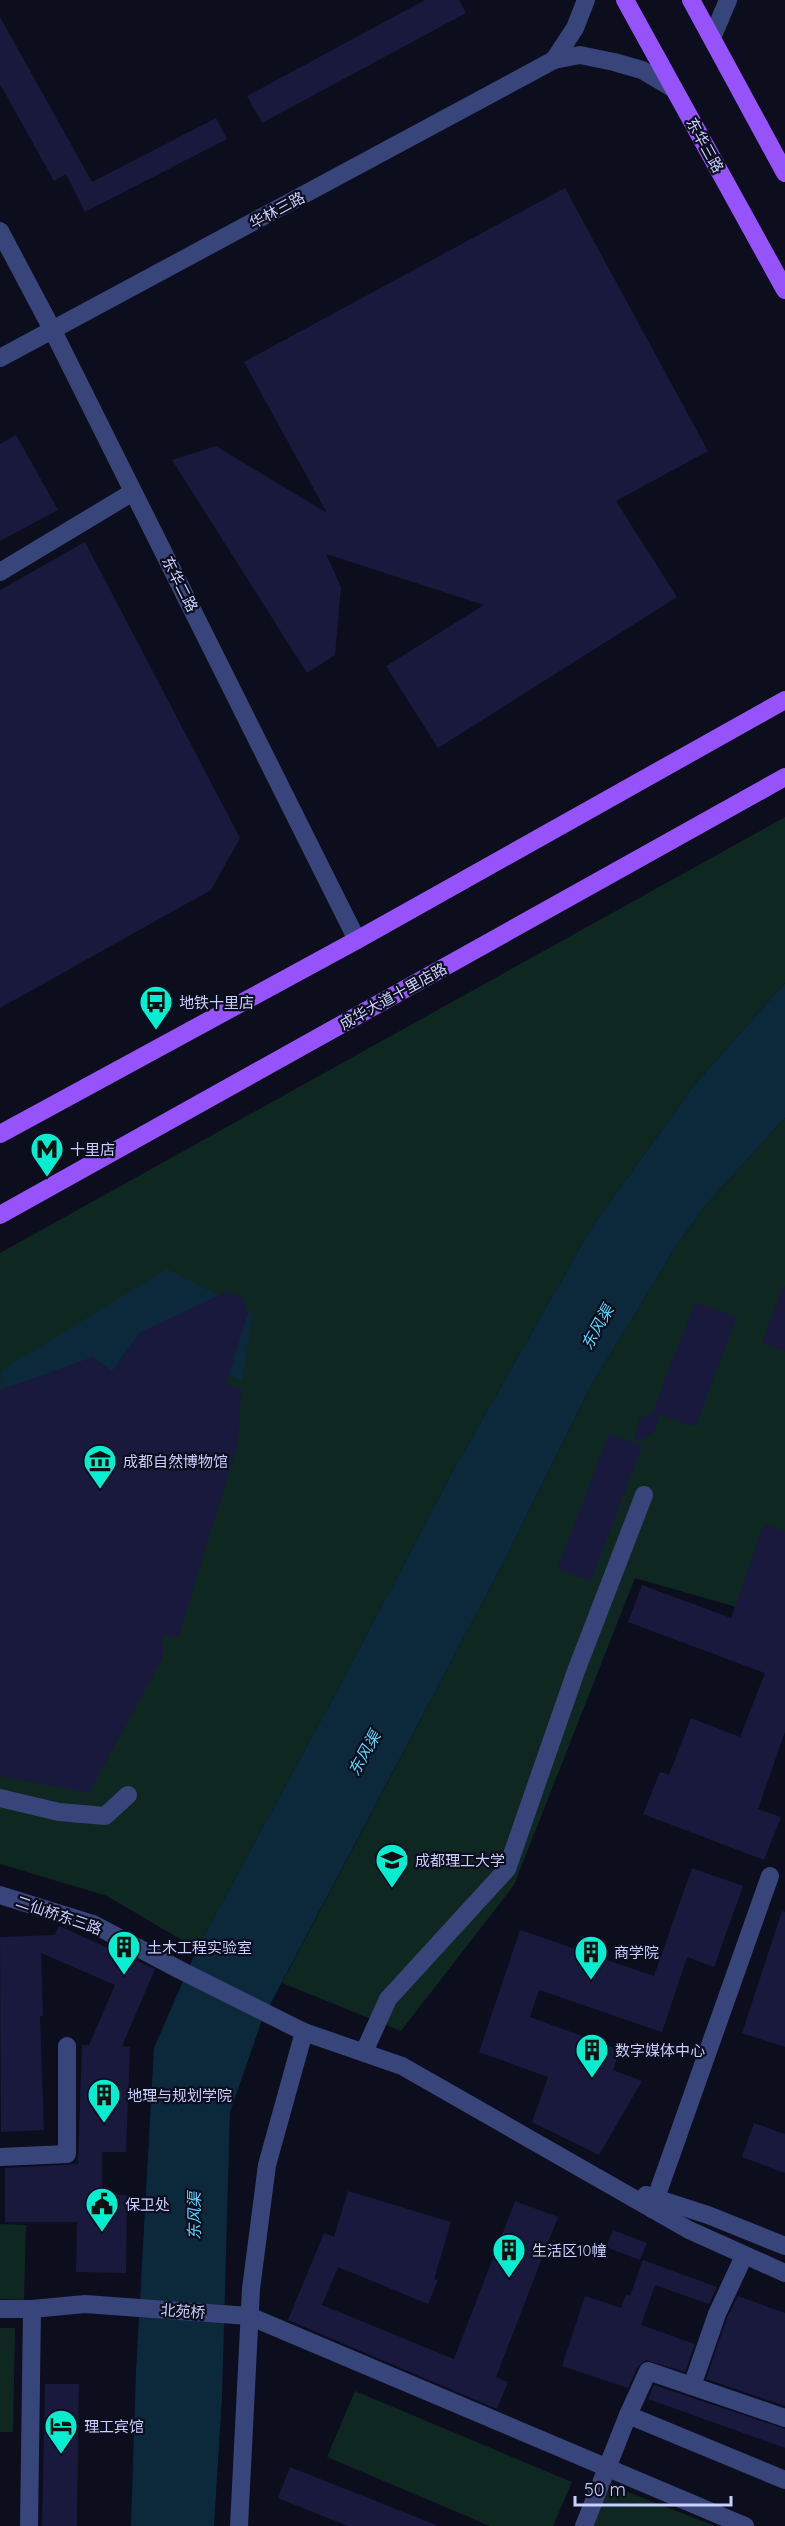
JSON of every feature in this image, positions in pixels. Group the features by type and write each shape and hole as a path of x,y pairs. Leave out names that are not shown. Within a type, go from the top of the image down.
{"main road":[{"name":"东华三路","path":"625,0 785,290"},
{"path":"691,0 785,173"},
{"path":"0,1134 357,940 785,700"},
{"name":"成华大道十里店路","path":"0,1215 785,777"}],"street":[{"path":"554,60 575,28 586,0"},
{"path":"712,38 728,0"},
{"path":"554,60 580,55 614,62 642,70 674,89"},
{"name":"华林三路","path":"0,358 554,60"},
{"name":"东华二路","path":"0,231 53,331 357,940"},
{"path":"0,572 134,492"},
{"path":"364,2052 388,1999 507,1869 576,1671 644,1495"},
{"path":"0,1798 59,1812 105,1816 128,1795"},
{"path":"654,2203 770,1876"},
{"name":"二仙桥东三路","path":"0,1895 93,1924 304,2032 402,2066 618,2190 654,2203"},
{"path":"239,2526 242,2316 251,2289 267,2164 304,2032"},
{"path":"0,2157 67,2154 67,2046"},
{"path":"654,2203 708,2215 785,2246"},
{"path":"654,2203 744,2256 785,2273"},
{"path":"692,2386 717,2314 744,2256"},
{"name":"北苑桥","path":"0,2309 32,2310 85,2304 242,2316 745,2526"},
{"path":"29,2526 32,2310"},
{"path":"584,2526 648,2371 785,2418"},
{"path":"628,2415 785,2480"}],"green space":[{"name":"成都自然博物馆","path":"785,817 785,983 696,1083 593,1225 453,1471 197,1949 107,1896 0,1864 0,1253"},
{"path":"785,1118 785,1621 635,1578 514,1885 401,2031 282,1983 502,1565 589,1389 675,1248 704,1207"},
{"path":"0,2224 26,2225 24,2300 0,2299"},
{"path":"0,2328 15,2328 13,2432 0,2432"},
{"path":"355,2391 572,2482 553,2526 490,2526 327,2457"},
{"path":"610,2485 715,2526 593,2526"}],"water":[{"name":"东风渠","path":"785,983 785,1118 704,1207 675,1248 589,1389 502,1565 262,2020 230,2112 222,2397 214,2526 131,2526 136,2372 154,2048 197,1949 453,1471 593,1225 696,1083"},
{"path":"167,1269 253,1313 242,1381 166,1345 23,1413 0,1391 2,1370"}],"building":[{"path":"425,0 459,0 466,13 262,123 247,96"},
{"path":"0,17 92,182 216,118 227,139 85,212 66,174 54,181 0,84"},
{"path":"565,188 708,451 616,501 677,597 438,748 386,666 484,605 326,554 341,587 335,655 307,673 172,460 216,446 327,513 244,362"},
{"path":"16,435 58,510 0,541 0,444"},
{"path":"85,542 240,838 211,890 0,1008 0,590"},
{"path":"783,1286 785,1287 785,1351 762,1343"},
{"name":"成都自然博物馆","path":"225,1292 244,1298 248,1313 226,1384 241,1389 238,1444 178,1637 162,1635 163,1657 89,1793 0,1776 0,1390 93,1357 112,1371 139,1333"},
{"path":"695,1302 737,1317 695,1427 660,1414 654,1433 634,1442 639,1419 656,1412 653,1411"},
{"path":"609,1434 642,1446 591,1581 557,1569"},
{"path":"764,1524 785,1532 785,1732 758,1809 781,1817 764,1860 643,1814 660,1772 669,1775 691,1718 740,1737 765,1673 628,1622 642,1585 731,1618"},
{"path":"692,1868 743,1886 714,1967 687,1957 662,2032 539,1990 530,2017 620,2050 613,2070 642,2081 599,2155 532,2122 548,2077 479,2052 520,1930 654,1976"},
{"path":"782,1911 785,1912 785,2047 742,2033"},
{"path":"59,1926 155,1969 122,2046 130,2047 126,2152 102,2152 102,2194 127,2195 126,2273 76,2272 77,2222 5,2222 5,2168 78,2164 82,2045 89,2045 115,1985 41,1953 43,2016 40,2016 44,2130 1,2132 0,1937 55,1935"},
{"path":"754,2123 785,2134 785,2173 742,2157"},
{"path":"348,2191 451,2222 434,2279 438,2280 428,2304 338,2267 322,2305 454,2359 515,2201 558,2217 496,2377 508,2382 497,2409 288,2320 324,2233 334,2237"},
{"path":"613,2230 647,2243 640,2260 606,2247"},
{"path":"643,2260 717,2287 709,2304 655,2285 641,2325 695,2344 685,2372 646,2360 638,2366 628,2388 562,2366 585,2296 621,2308 626,2294 630,2296"},
{"path":"738,2296 785,2313 785,2406 706,2379 727,2318"},
{"name":"理工宾馆","path":"45,2384 79,2384 77,2526 42,2526"},
{"path":"654,2385 785,2429 785,2448 648,2399"},
{"path":"290,2467 436,2526 348,2526 278,2498"}],"place":[{"name":"地铁十里店","path":"156,1031"},
{"name":"十里店","path":"47,1178"},
{"name":"成都自然博物馆","path":"100,1490"},
{"name":"成都理工大学","path":"392,1889"},
{"name":"土木工程实验室","path":"124,1976"},
{"name":"商学院","path":"591,1981"},
{"name":"数字媒体中心","path":"592,2079"},
{"name":"地理与规划学院","path":"104,2124"},
{"name":"保卫处","path":"102,2233"},
{"name":"生活区10幢","path":"509,2279"},
{"name":"理工宾馆","path":"61,2455"}]}
